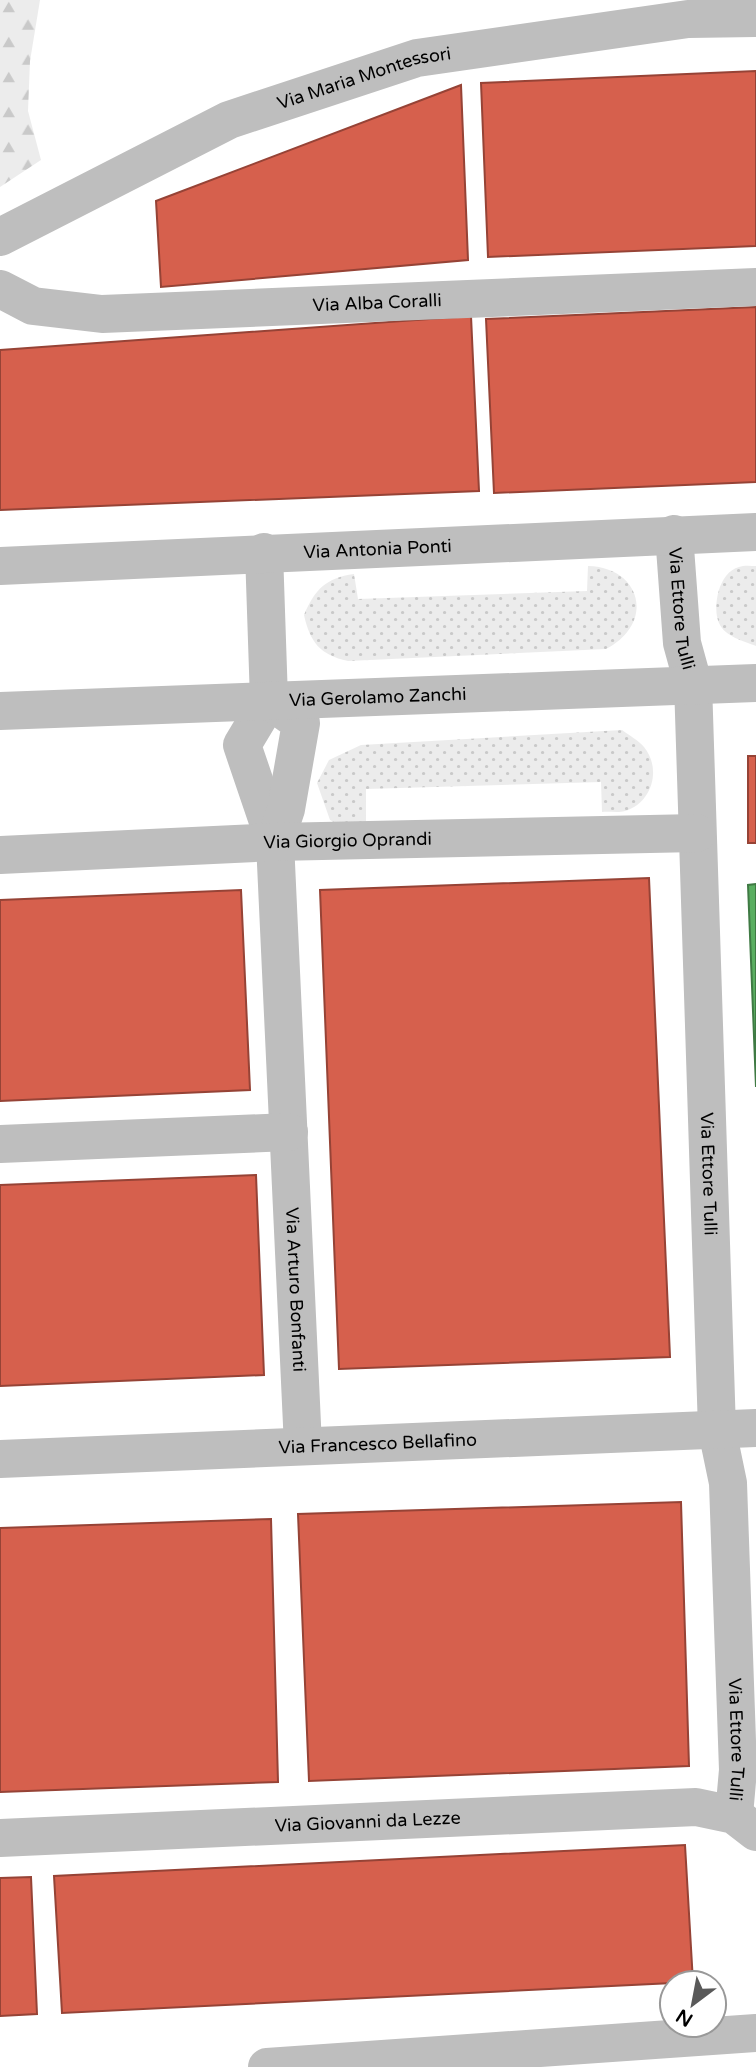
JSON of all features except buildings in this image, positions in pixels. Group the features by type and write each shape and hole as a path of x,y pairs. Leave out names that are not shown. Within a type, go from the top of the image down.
{"street":[{"name":"Via Maria Montessori","path":"0,236 229,120 416,58 688,19 756,18"},
{"name":"Via Alba Coralli","path":"0,289 33,306 102,314 756,287"},
{"name":"Via Antonia Ponti","path":"0,566 264,552 756,532"},
{"name":"Via Ettore Tulli","path":"674,534 682,643 693,683 717,1430 728,1483 738,1770 749,1819"},
{"path":"264,552 269,700"},
{"name":"Via Gerolamo Zanchi","path":"0,711 693,683 756,683"},
{"name":"Via Arturo Bonfanti","path":"275,842 286,809 302,723 269,700 242,745 275,842 303,1446"},
{"name":"Via Giorgio Oprandi","path":"0,855 275,842 697,833"},
{"path":"0,1144 289,1132"},
{"name":"Via Francesco Bellafino","path":"0,1459 756,1428"},
{"name":"Via Giovanni da Lezze","path":"0,1838 696,1807 749,1819"},
{"path":"267,2067 756,2033"}],"green space":[{"path":"0,0 40,0 30,61 28,111 41,160 0,187"},
{"path":"588,566 606,569 620,576 630,586 636,598 632,625 622,638 606,649 348,661 330,655 318,646 309,633 304,615 323,586 336,578 354,574 358,599 587,591"},
{"path":"756,566 756,646 726,632 719,623 716,608 719,590 726,575 739,567"},
{"path":"622,730 644,747 652,765 653,775 648,793 642,801 622,812 602,812 601,782 366,789 366,831 353,832 330,820 317,783 329,760 361,745"}]}
